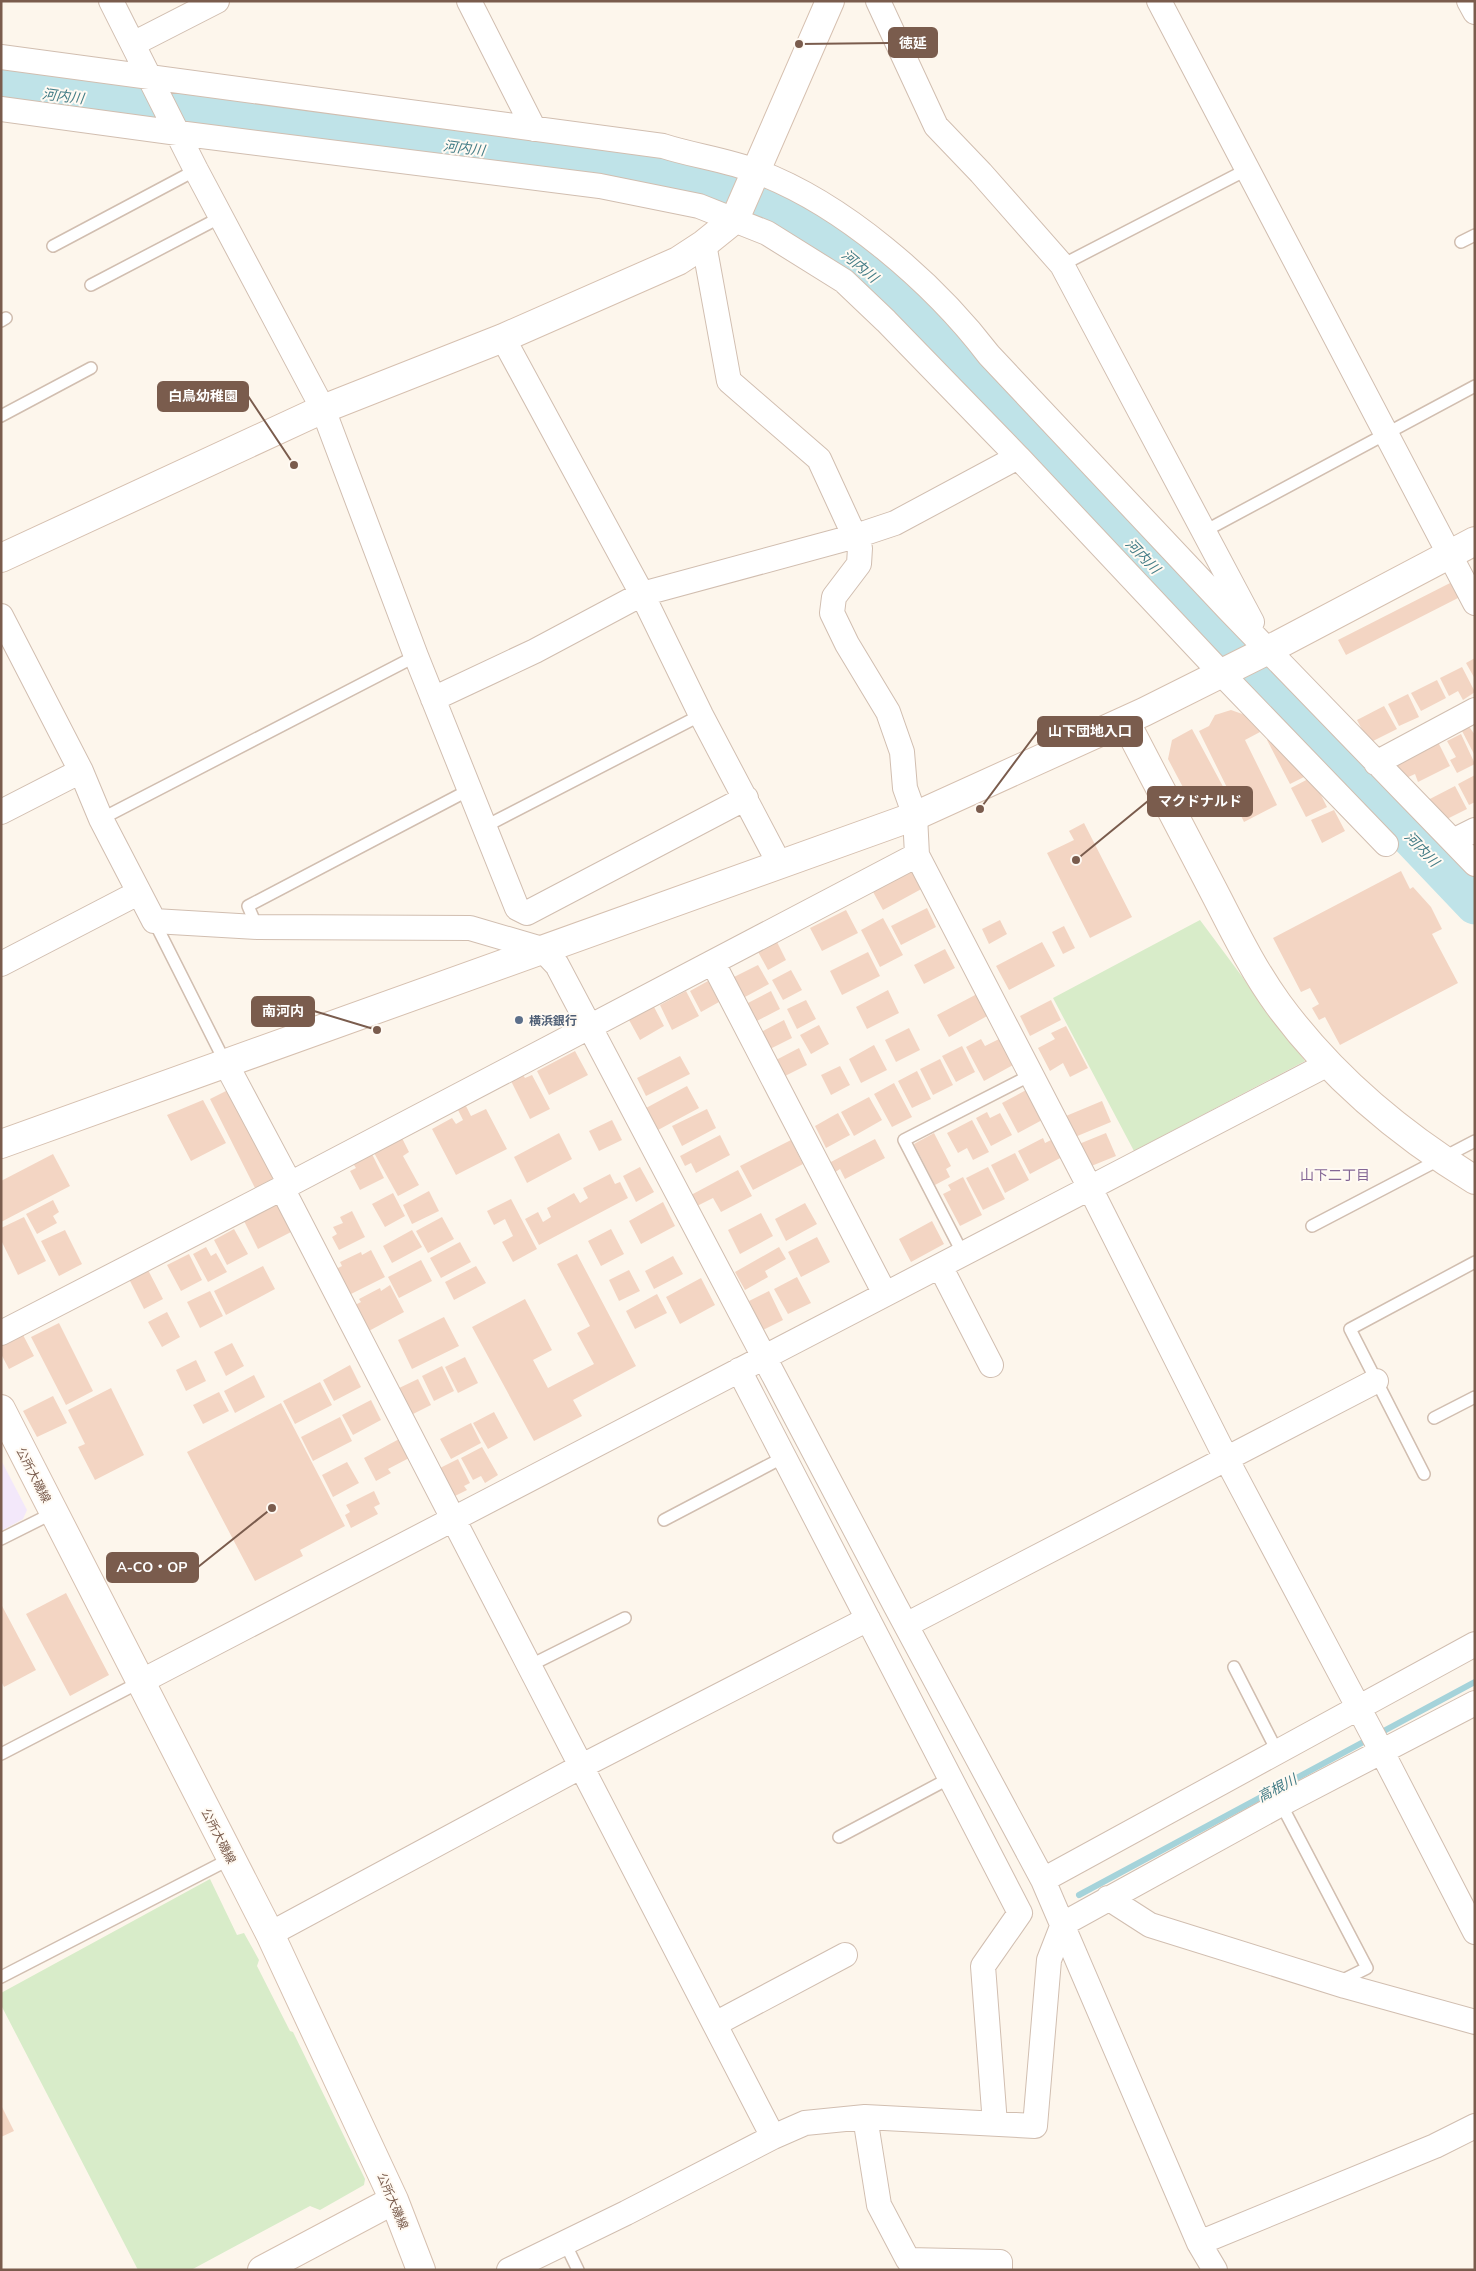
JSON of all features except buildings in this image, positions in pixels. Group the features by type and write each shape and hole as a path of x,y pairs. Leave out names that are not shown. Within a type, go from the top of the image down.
{"street":[{"path":"112,1 152,78 196,170 323,409 416,656 517,908 526,913 746,798"},
{"path":"133,44 217,1"},
{"path":"469,1 534,129"},
{"path":"1,558 323,409 503,338 678,261 704,244 736,215 830,1"},
{"path":"878,1 936,126 988,180 1062,265 1265,651"},
{"path":"1159,1 1384,433 1475,603"},
{"path":"1469,1 1475,12"},
{"path":"1,57 663,146 785,184 846,219 895,257 917,277 972,333 988,355 1265,651 1475,864"},
{"path":"1,109 600,186 736,215 775,237 844,281 886,321 1386,844"},
{"path":"704,244 729,381 819,459 856,536 860,548 859,564 834,597 832,613 847,644 888,712 902,752 905,788 915,816 917,855 1090,1188 1227,1460 1358,1706 1475,1932"},
{"path":"503,338 642,594 700,715 746,798 780,865"},
{"path":"433,699 535,651 642,594 895,524 1018,457"},
{"path":"1,1144 225,1062 300,1037 915,816 1125,721 1265,651 1475,541"},
{"path":"1,616 81,771 101,819 154,921 257,927 470,928 542,949 557,965 906,1626 1043,1880 1199,2242 1215,2270"},
{"path":"1376,763 1475,710"},
{"path":"1125,721 1256,971 1279,1005 1328,1064 1378,1110 1442,1159 1475,1180"},
{"path":"1,812 81,771"},
{"path":"1453,842 1475,830"},
{"path":"1,1333 286,1186 917,855"},
{"path":"1,964 138,893"},
{"path":"713,963 885,1294"},
{"path":"225,1062 529,1666 773,2136"},
{"path":"142,1682 1328,1064"},
{"path":"940,1266 991,1365"},
{"path":"739,1370 1020,1913 984,1966 995,2124"},
{"path":"906,1626 1376,1381"},
{"name":"公所大磯線","path":"1,1409 270,1934 394,2200 421,2270"},
{"path":"270,1934 582,1766 868,1619"},
{"path":"1043,1880 1358,1706 1475,1644"},
{"path":"509,2270 773,2136 805,2123 865,2117 1035,2126 1049,1960 1063,1924 1282,1804 1475,1703"},
{"path":"1108,1898 1150,1925 1336,1983 1475,2022"},
{"path":"715,2024 845,1955"},
{"path":"865,2117 879,2204 908,2260 1000,2262 1000,2270"},
{"path":"1199,2242 1435,2146 1475,2126"},
{"path":"262,2270 394,2200"}],"lane":[{"path":"1062,265 1248,169"},
{"path":"53,246 196,170"},
{"path":"91,285 221,217"},
{"path":"1461,242 1475,235"},
{"path":"1,416 91,368"},
{"path":"1203,532 1384,433 1475,386"},
{"path":"101,819 416,656"},
{"path":"484,827 700,715"},
{"path":"257,927 248,906 469,790"},
{"path":"154,921 225,1062"},
{"path":"963,1254 904,1140 1031,1074"},
{"path":"1312,1226 1475,1141"},
{"path":"1424,1474 1350,1329 1475,1262"},
{"path":"1434,1418 1475,1397"},
{"path":"664,1520 784,1457"},
{"path":"1,1539 53,1513"},
{"path":"529,1666 625,1618"},
{"path":"1234,1668 1277,1751"},
{"path":"1,1754 142,1682"},
{"path":"839,1837 950,1778"},
{"path":"1282,1804 1367,1968 1336,1983"},
{"path":"1,1977 230,1859"},
{"path":"565,2243 578,2270"}],"shaded area":[{"path":"1,1460 27,1510 23,1519 1,1531"}],"green space":[{"path":"1200,920 1305,1061 1134,1151 1053,998"},
{"path":"210,1879 237,1935 244,1933 259,1960 257,1966 290,2031 293,2032 365,2179 364,2185 320,2210 310,2206 191,2270 138,2270 1,2005 1,1993"}],"waterway":[{"name":"河内川","path":"1,88 655,173 720,192 779,215 816,233 857,259 910,311 1475,905"},
{"name":"高根川","path":"1079,1895 1475,1682"}],"place":[{"name":"徳延","path":"799,44"},
{"name":"白鳥幼稚園","path":"294,465"},
{"name":"山下団地入口","path":"980,809"},
{"name":"マクドナルド","path":"1076,860"},
{"name":"横浜銀行","path":"519,1020"},
{"name":"南河内","path":"377,1030"},
{"name":"A-CO・OP","path":"272,1508"}],"district":[{"name":"山下二丁目","path":"1335,1175"}]}
